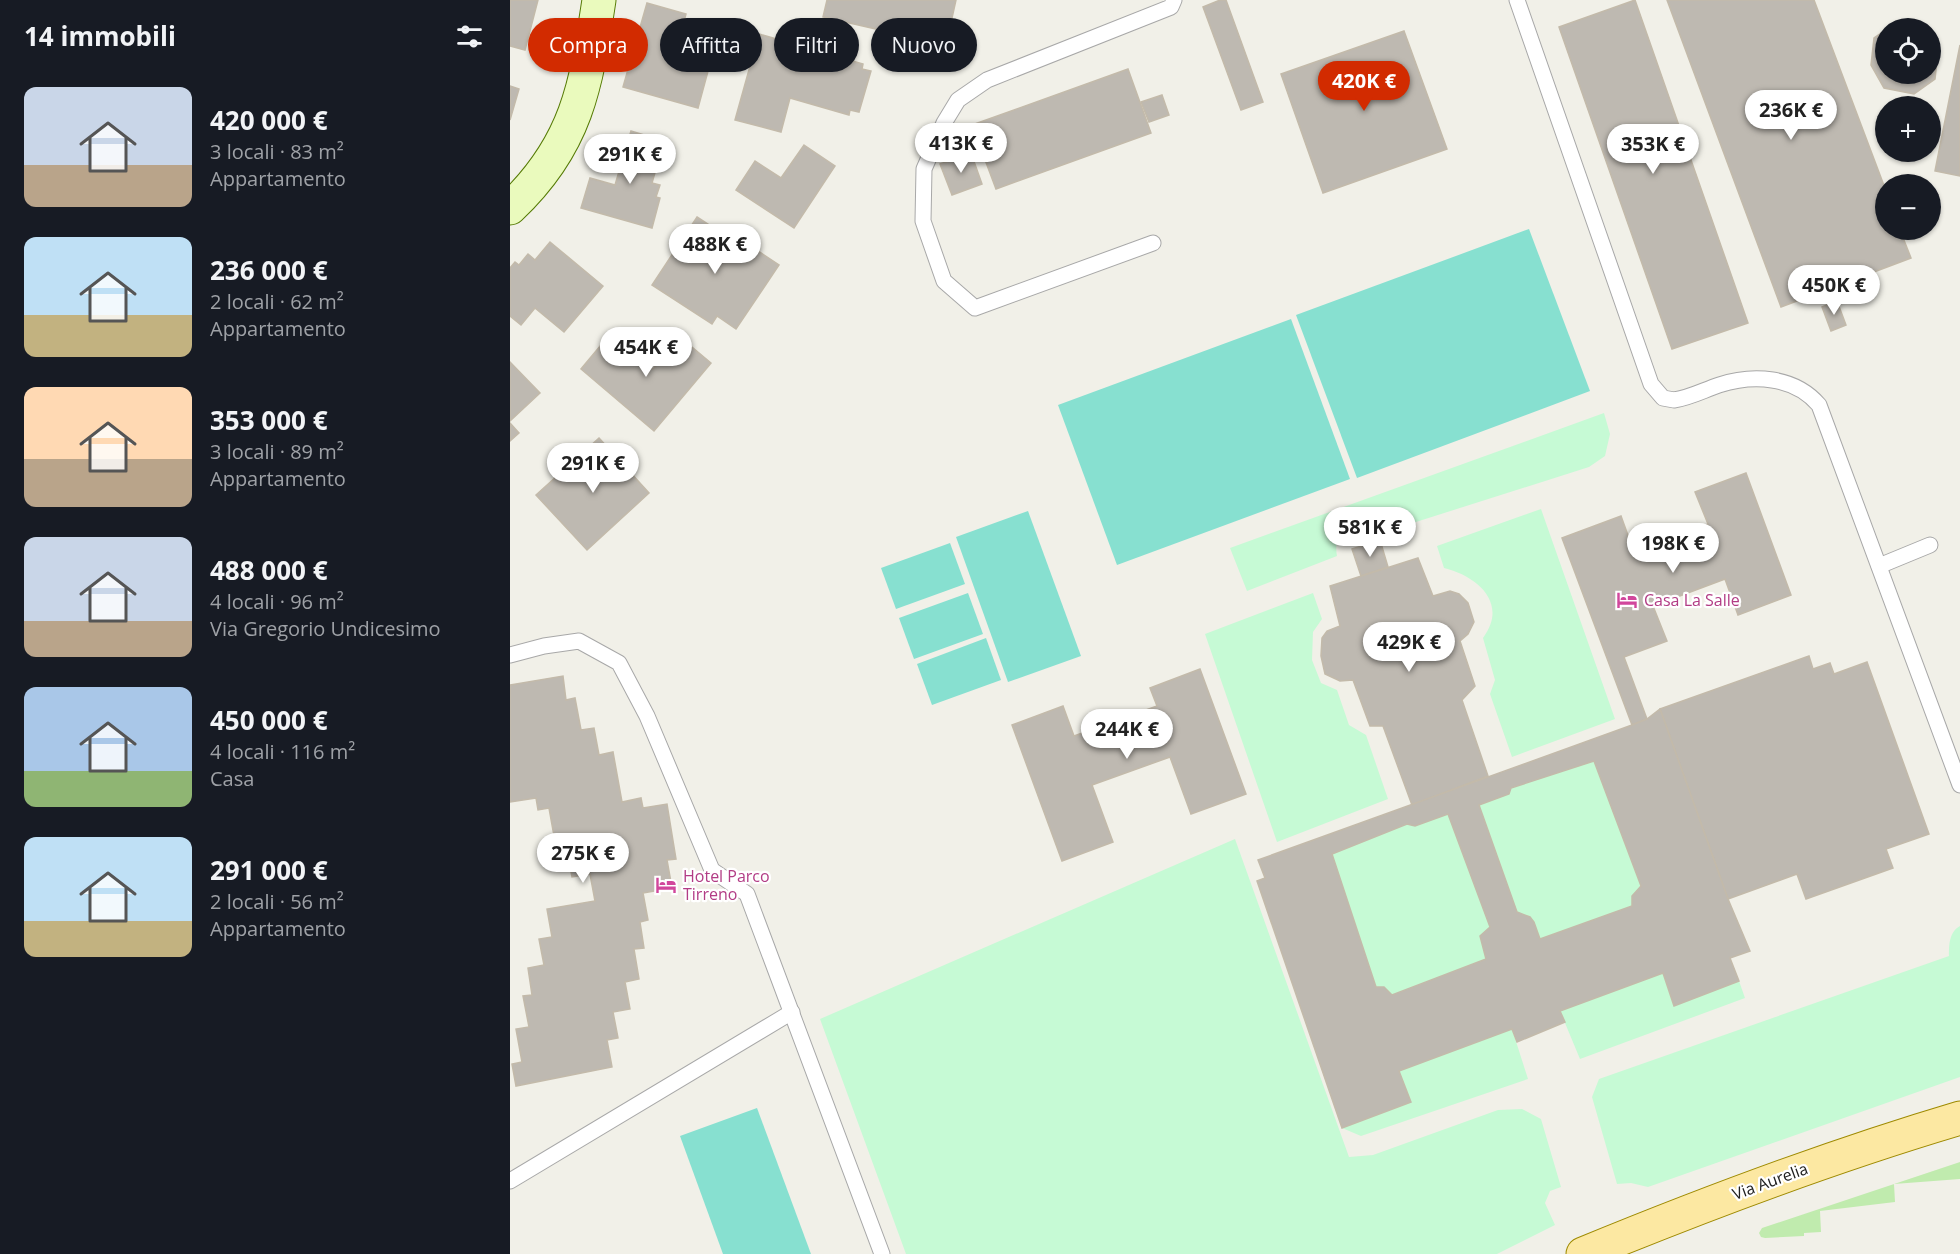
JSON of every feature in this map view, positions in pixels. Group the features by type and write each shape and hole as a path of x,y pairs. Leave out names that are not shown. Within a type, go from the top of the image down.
{"main road":[{"name":"Via Aurelia","path":"1583,1254 1784,1175 1960,1118"}],"street":[{"path":"510,208 552,160 573,119 584,90 599,0"}],"lane":[{"path":"1153,243 975,308 944,281 923,221 924,169 944,123 958,100 987,80 1171,7 1173,0"},
{"path":"1517,0 1654,389 1663,398 1674,400 1728,382 1762,379 1786,382 1807,393 1819,405 1960,786"},
{"path":"1879,566 1930,545"},
{"path":"510,655 544,646 579,641 619,663 646,716 712,870 747,894 882,1254"},
{"path":"510,1180 792,1012"}],"green space":[{"path":"1604,413 1610,434 1605,456 1589,467 1397,528 1383,520 1362,517 1347,524 1342,531 1336,547 1337,556 1247,591 1230,548"},
{"path":"1541,509 1615,719 1512,757 1490,694 1495,680 1483,638 1493,613 1491,603 1478,584 1468,577 1444,568 1437,546"},
{"path":"1313,593 1322,619 1313,632 1312,660 1321,683 1337,690 1349,725 1366,735 1388,799 1277,842 1205,634"},
{"path":"1594,761 1641,886 1632,896 1632,906 1540,939 1533,922 1527,916 1517,912 1479,805 1508,794 1511,788"},
{"path":"1448,814 1490,927 1480,936 1486,959 1392,995 1384,987 1376,987 1332,854 1407,824 1415,826"},
{"path":"1235,839 1349,1157 1373,1155 1498,1110 1522,1109 1541,1119 1561,1187 1550,1191 1545,1203 1555,1225 1497,1254 906,1254 820,1019"},
{"path":"1960,926 1960,1077 1648,1187 1631,1183 1617,1184 1592,1097 1599,1079 1949,956 1952,935"},
{"path":"1663,973 1674,1006 1739,981 1745,998 1580,1059 1560,1011"},
{"path":"1512,1029 1528,1079 1361,1136 1342,1128 1411,1102 1399,1071"},
{"path":"1960,1162 1960,1179 1894,1184"},
{"path":"1894,1184 1895,1202 1820,1211 1821,1232 1804,1233 1804,1236 1765,1238 1759,1233 1762,1228"}],"shaded area":[{"path":"1529,229 1590,391 1357,478 1296,315"},
{"path":"1291,319 1350,479 1117,565 1058,405"},
{"path":"1028,511 1081,656 1008,682 956,537"},
{"path":"950,543 965,584 896,609 881,568"},
{"path":"968,593 983,634 914,659 899,618"},
{"path":"986,638 1001,680 932,705 917,664"},
{"path":"757,1108 811,1254 723,1254 680,1136"}],"building":[{"path":"510,0 538,0 533,18 528,18 528,38 525,50 510,46"},
{"path":"827,0 956,0 952,18 871,18 871,28 859,25 859,18 823,17"},
{"path":"1226,0 1263,102 1241,110 1203,7"},
{"path":"1635,0 1748,323 1672,349 1559,27"},
{"path":"1667,0 1814,0 1880,174 1875,174 1875,240 1904,240 1911,258 1781,307"},
{"path":"647,3 686,14 685,18 660,18 660,72 708,72 698,108 623,87 627,72 648,72 648,18 643,18"},
{"path":"1404,31 1447,149 1323,193 1281,74"},
{"path":"762,35 774,38 774,72 859,72 859,63 863,64 862,69 871,71 859,112 850,110 849,115 790,98 781,132 735,120 748,72 762,72"},
{"path":"1875,37 1875,72 1871,65"},
{"path":"1960,45 1960,176 1935,171 1937,162 1941,162 1941,141"},
{"path":"1128,69 1151,133 996,189 972,125"},
{"path":"1882,84 1928,84 1914,94 1884,88"},
{"path":"510,86 519,89 510,120"},
{"path":"1162,95 1169,115 1149,122 1141,102"},
{"path":"631,131 664,141 652,183 660,185 656,197 660,198 652,228 581,208 590,178 615,185"},
{"path":"804,145 835,166 794,228 736,190 755,161 781,178"},
{"path":"971,153 982,184 952,195 940,164"},
{"path":"697,217 741,246 743,241 779,265 736,329 717,316 712,324 652,285"},
{"path":"550,242 603,286 564,332 535,308 521,325 510,316 510,268 515,262 519,265 528,254 535,260"},
{"path":"1837,301 1846,325 1831,331 1822,307"},
{"path":"611,333 653,369 680,337 711,363 654,431 581,369"},
{"path":"510,362 540,393 510,421"},
{"path":"510,423 519,433 510,441"},
{"path":"599,438 649,493 587,550 536,495"},
{"name":"Casa La Salle","path":"1746,473 1791,595 1738,615 1725,579 1653,606 1667,641 1624,657 1647,719 1632,725 1562,538 1621,516 1634,552 1708,524 1695,492"},
{"path":"1380,540 1388,567 1361,576 1352,549"},
{"path":"1418,558 1433,596 1450,591 1459,594 1468,603 1474,622 1468,634 1460,641 1475,686 1462,700 1488,776 1412,805 1383,726 1370,726 1353,680 1340,681 1325,674 1321,656 1322,638 1327,631 1340,626 1330,586"},
{"path":"1809,656 1813,669 1830,663 1834,674 1867,662 1929,834 1886,849 1893,868 1806,899 1797,874 1728,899 1660,709"},
{"path":"1200,669 1246,794 1191,814 1170,757 1092,785 1113,842 1062,861 1012,725 1063,706 1074,736 1157,706 1150,688"},
{"path":"563,676 566,700 575,698 581,730 594,728 599,755 613,752 622,802 641,798 643,808 667,804 676,859 667,860 672,888 643,893 648,920 640,922 644,948 634,949 639,979 625,982 630,1009 613,1012 618,1038 607,1040 612,1067 516,1086 512,1064 522,1062 516,1029 529,1027 523,996 532,995 528,968 544,965 539,939 552,937 547,909 595,901 590,874 572,877 564,835 554,836 549,808 538,810 536,798 510,802 510,685"},
{"path":"1660,709 1728,899 1750,951 1730,958 1739,981 1674,1006 1663,973 1560,1011 1565,1022 1517,1042 1512,1029 1399,1071 1411,1102 1342,1128 1257,881 1265,878 1258,860 1647,719","holes":["1594,761 1641,886 1632,896 1632,906 1540,939 1530,917 1517,912 1479,805 1509,794 1511,788","1448,814 1490,927 1480,936 1486,959 1392,995 1384,987 1376,987 1332,854 1407,824 1415,826"]}],"place":[{"name":"Casa La Salle","path":"1627,600"},
{"name":"Hotel Parco Tirreno","path":"666,885"}]}
